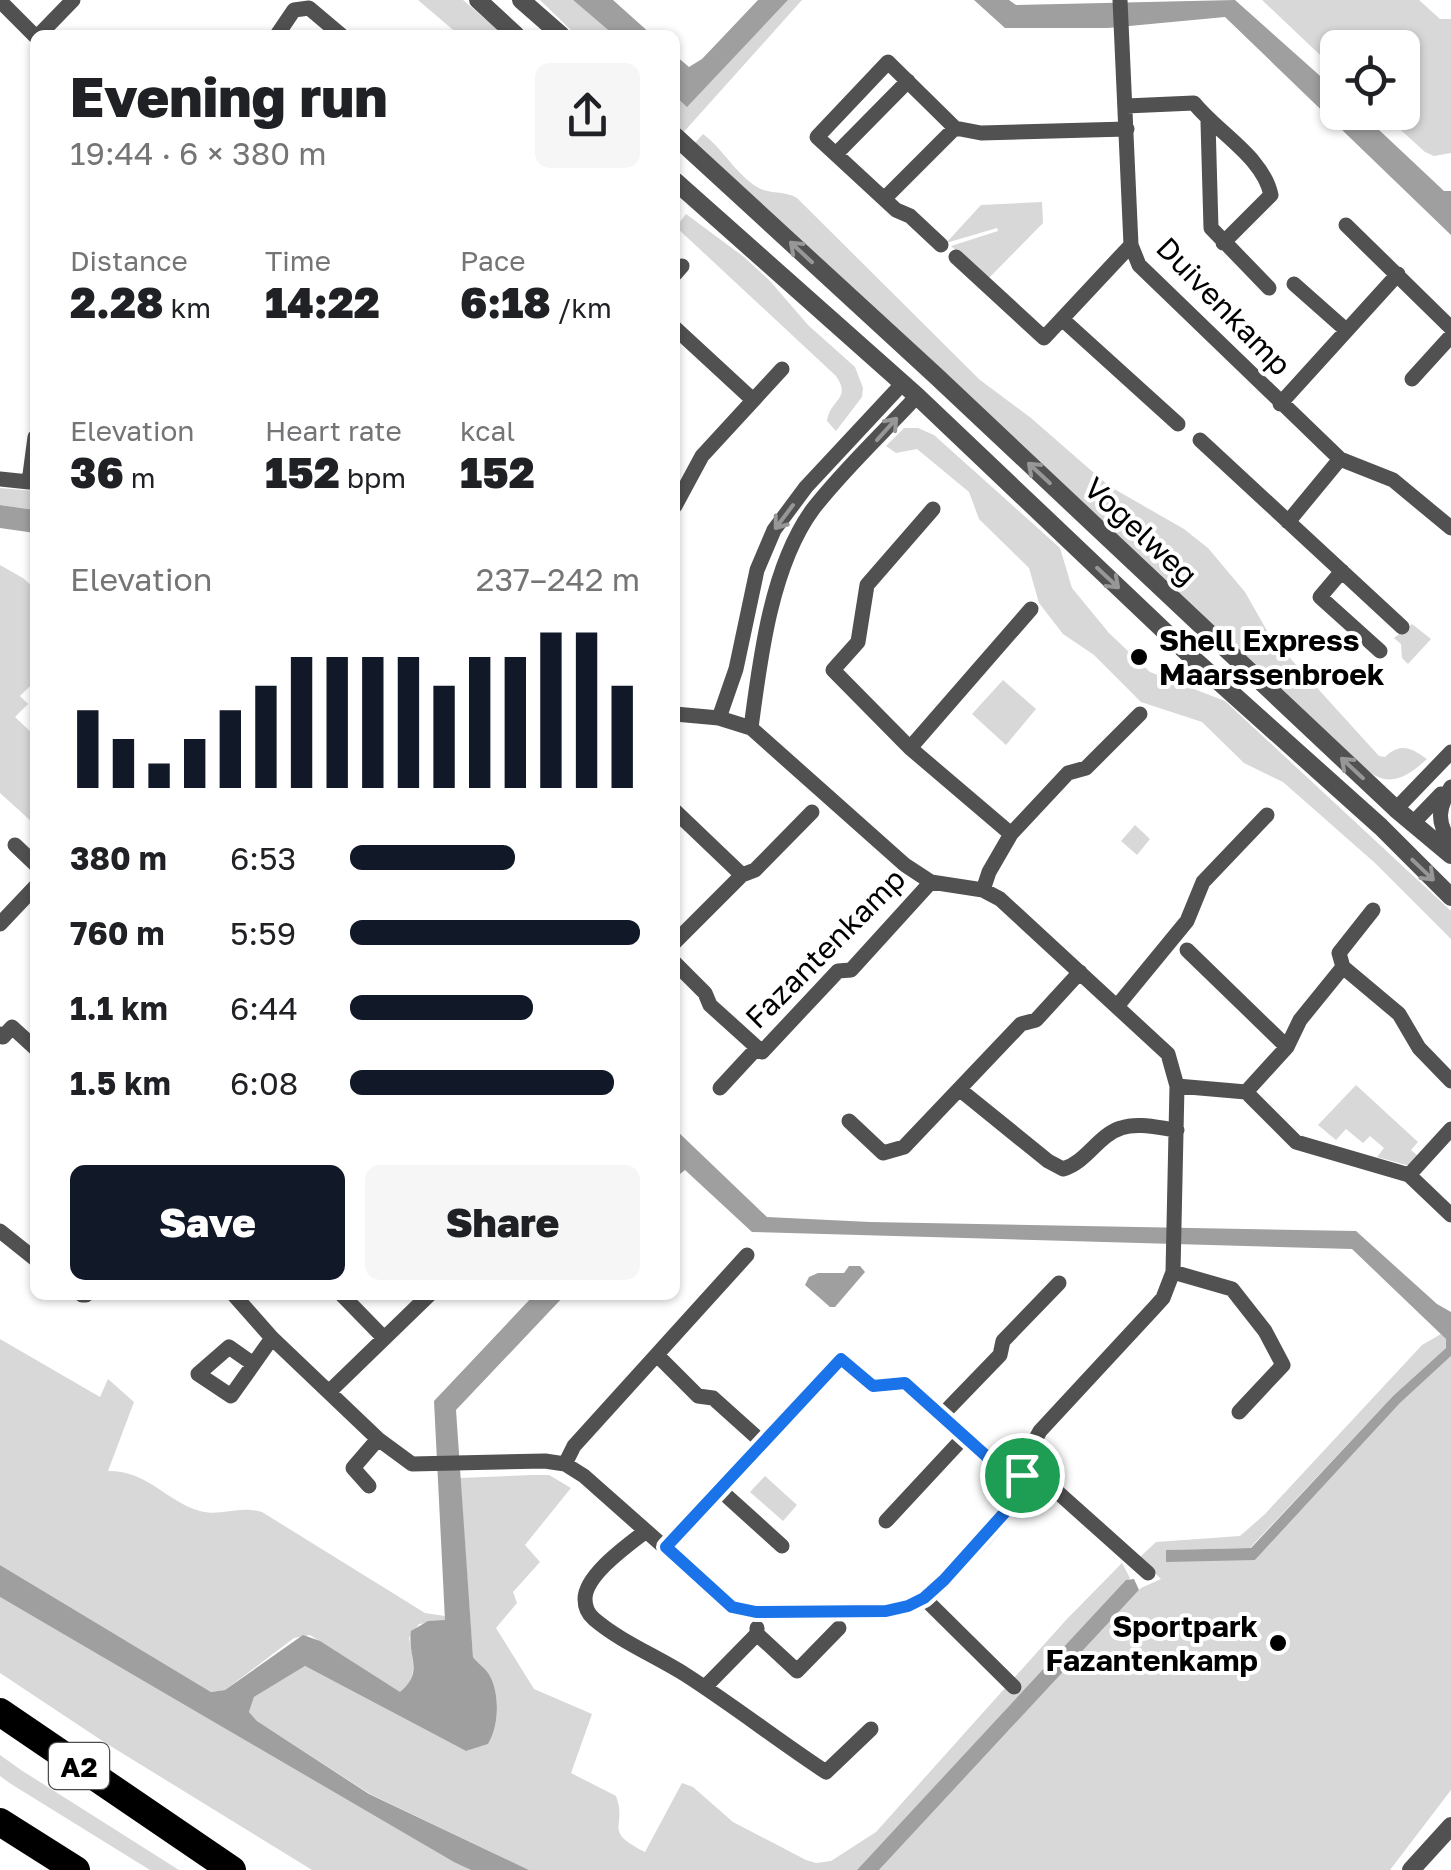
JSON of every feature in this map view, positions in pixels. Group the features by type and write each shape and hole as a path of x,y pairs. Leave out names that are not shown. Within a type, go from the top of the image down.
{"highway":[{"name":"A2","path":"0,1712 232,1870"},
{"name":"A2","path":"158,1820 252,1870"},
{"path":"0,1822 76,1870"}],"street":[{"path":"42,30 73,0"},
{"path":"478,0 511,30"},
{"path":"521,0 555,30"},
{"name":"Duivenkamp","path":"1120,0 1131,244 1139,265 1340,459 1393,480 1451,528"},
{"path":"0,1 32,30"},
{"path":"279,30 289,5 310,8 335,30"},
{"path":"941,245 910,216 896,210 817,137 888,62 956,128 981,132 1127,130"},
{"path":"836,154 908,81"},
{"name":"Duivenkamp","path":"1126,106 1194,103 1208,122 1267,174 1272,195 1223,242"},
{"name":"Duivenkamp","path":"1208,122 1211,228 1269,288"},
{"path":"884,199 956,128"},
{"name":"Vogelweg","path":"680,141 1412,824 1451,856"},
{"name":"Vogelweg","path":"680,185 910,390 1198,663 1381,827 1451,897"},
{"path":"1346,225 1451,332 1412,378"},
{"name":"Duivenkamp","path":"1062,318 1131,244"},
{"path":"956,256 1044,338 1062,318 1178,424"},
{"name":"Duivenkamp","path":"1280,404 1398,274"},
{"path":"1294,284 1346,330"},
{"path":"680,333 752,400"},
{"path":"751,728 774,598 798,534 814,508 928,369"},
{"path":"680,497 702,456 782,370"},
{"path":"720,718 736,668 758,570 774,530 806,488 910,390"},
{"path":"1200,440 1402,627"},
{"path":"1288,522 1340,459"},
{"path":"0,480 29,482 30,474"},
{"path":"933,509 867,585 858,642 832,670 910,748 1011,834"},
{"path":"1342,571 1320,596 1380,650"},
{"path":"910,748 1032,609"},
{"name":"Fazantenkamp","path":"680,714 720,718 751,728 905,866 931,882 984,890 1000,898 1168,1054 1177,1086 1172,1272 1162,1298 1040,1430 1030,1446 1015,1501 924,1598"},
{"path":"984,890 989,872 1011,834 1068,773 1086,768 1140,714"},
{"path":"1381,827 1451,752"},
{"path":"1396,844 1451,786"},
{"path":"1451,786 1439,810 1444,833 1451,843"},
{"path":"680,937 812,812"},
{"path":"680,815 742,875"},
{"path":"1118,1005 1187,921 1203,882 1267,815"},
{"path":"15,845 30,859"},
{"name":"Fazantenkamp","path":"680,968 705,993 710,1005 762,1052 838,972 851,970 931,882"},
{"path":"0,924 30,892"},
{"path":"1374,910 1339,953 1343,967 1399,1014 1418,1048 1451,1080"},
{"path":"1187,950 1286,1047"},
{"path":"1246,1092 1286,1047 1300,1020 1343,967"},
{"path":"849,1121 883,1154 904,1147 1021,1024 1036,1020 1080,972"},
{"path":"0,1034 4,1036 12,1027 30,1043"},
{"name":"Fazantenkamp","path":"720,1088 758,1048"},
{"path":"1177,1086 1246,1092 1296,1142 1410,1175 1451,1215"},
{"path":"959,1089 1062,1168 1077,1165 1117,1128 1176,1130"},
{"path":"1410,1175 1451,1129"},
{"path":"0,1230 30,1255"},
{"path":"565,1464 574,1446 747,1255"},
{"path":"1172,1272 1232,1289 1265,1331 1283,1365 1239,1412"},
{"path":"941,1416 1000,1355 1003,1341 1059,1283"},
{"path":"238,1300 272,1338 378,1439 412,1464 565,1464 584,1476 732,1607 756,1612 886,1611 924,1598 1014,1687"},
{"path":"347,1300 383,1337"},
{"path":"330,1392 424,1300"},
{"path":"252,1363 272,1338"},
{"path":"656,1355 698,1396 714,1398 762,1442"},
{"path":"666,1547 841,1359 873,1386 905,1383 1004,1472 1044,1480 1148,1573"},
{"path":"886,1520 966,1434"},
{"path":"369,1486 353,1468 378,1439"},
{"path":"720,1488 782,1546"},
{"path":"646,1531 609,1560 587,1589 584,1601 588,1615 614,1635 705,1688 826,1772 871,1729"},
{"path":"756,1612 758,1634 797,1671 839,1628"},
{"path":"705,1688 758,1634"},
{"path":"1436,1841 1451,1812"},
{"path":"1411,1870 1451,1826"}],"shaded area":[{"path":"418,0 463,0 498,30 453,30"},
{"path":"540,0 573,0 608,30 571,30"},
{"path":"573,0 613,0 646,30 608,30"},
{"path":"758,0 788,0 687,107 680,101 680,59 689,67 702,59"},
{"path":"788,0 802,0 681,135 680,100 687,106"},
{"path":"974,0 1009,0 1016,5 1235,0 1320,76 1320,109 1225,17 1108,28 1005,28"},
{"path":"1262,0 1419,0 1440,19 1451,19 1451,153 1434,156 1425,152 1401,130 1420,130 1420,30 1320,30 1320,55"},
{"path":"1342,130 1379,130 1444,191 1451,191 1451,235"},
{"path":"703,134 757,187 797,198 980,380 1031,418 1109,486 1184,529 1208,548 1245,592 1270,636 1379,756 1406,748 1427,759 1399,778 1384,779 1368,771 1058,480 692,146"},
{"path":"1042,202 1043,223 987,280 951,246 998,231 997,228 946,243 981,205"},
{"path":"686,214 744,257 808,325 855,367 863,388 862,397 836,431 827,421 842,390 836,376 680,231 680,222"},
{"path":"904,428 918,428 934,435 1060,548 1072,588 1109,633 1150,672 1225,701 1451,911 1451,939 1375,863 1283,782 1244,763 1202,722 1141,702 1094,655 1063,634 1039,603 1029,568 979,519 969,492 917,449 896,453 886,446"},
{"path":"0,488 30,491 30,509 0,505"},
{"path":"0,505 30,509 30,532 0,528"},
{"path":"0,565 30,584 30,686 20,696 28,704 15,717 30,731 30,820 0,793"},
{"path":"1412,624 1431,639 1408,664 1402,658 1401,644 1394,638"},
{"path":"1003,680 1036,709 1006,745 972,714"},
{"path":"1135,825 1150,839 1137,855 1121,841"},
{"path":"1356,1085 1418,1142 1411,1150 1418,1156 1410,1166 1377,1157 1384,1148 1370,1136 1363,1143 1346,1129 1336,1140 1318,1125"},
{"path":"680,1134 767,1217 1356,1231 1451,1312 1451,1356 1400,1403 1255,1560 1166,1562 1166,1550 1251,1548 1393,1396 1446,1348 1446,1339 1352,1249 752,1232 685,1170 680,1174"},
{"path":"849,1266 860,1266 865,1272 835,1307 805,1285 809,1277 818,1273 844,1273"},
{"path":"529,1300 560,1300 456,1410 473,1657 490,1676 497,1701 488,1744 466,1751 305,1666 254,1697 249,1712 369,1794 529,1870 471,1870 454,1862 0,1597 0,1565 211,1692 225,1690 303,1635 320,1641 400,1692 412,1677 411,1631 428,1621 445,1620 434,1401"},
{"name":"Sportpark Fazantenkamp","path":"1441,1334 1446,1339 1446,1348 1393,1396 1250,1548 1167,1550 1255,1560 1400,1403 1451,1356 1451,1790 1390,1870 879,1870 1141,1588 1161,1579 1139,1558 1156,1542 1240,1536 1422,1345"},
{"path":"0,1339 100,1397 108,1379 134,1402 108,1471 135,1476 200,1511 262,1512 425,1613 445,1616 445,1621 419,1624 409,1638 413,1668 406,1687 400,1693 390,1688 310,1635 294,1638 225,1690 211,1692 0,1565"},
{"path":"549,1475 571,1488 525,1545 540,1562 513,1592 517,1603 496,1628 534,1689 592,1714 571,1773 616,1796 620,1833 645,1852 682,1783 693,1787 733,1822 806,1860 831,1861 876,1832 1122,1563 1130,1578 857,1870 529,1870 370,1794 249,1712 254,1697 305,1666 466,1751 488,1744 497,1702 490,1676 473,1657 460,1478"},
{"path":"765,1476 797,1505 783,1521 750,1492"},
{"path":"1134,1579 1139,1590 879,1870 857,1870 1126,1580"},
{"path":"0,1597 471,1870 312,1870 0,1673"},
{"path":"0,1755 179,1870 150,1870 11,1784 0,1776"}],"place":[{"name":"Shell Express Maarssenbroek","path":"1139,657"},
{"name":"Sportpark Fazantenkamp","path":"1278,1643"}],"route":[{"path":"841,1359 873,1386 905,1383 1004,1472 1022,1475 1015,1501 944,1580 924,1598 886,1611 756,1612 732,1607 666,1547 841,1359"}]}
